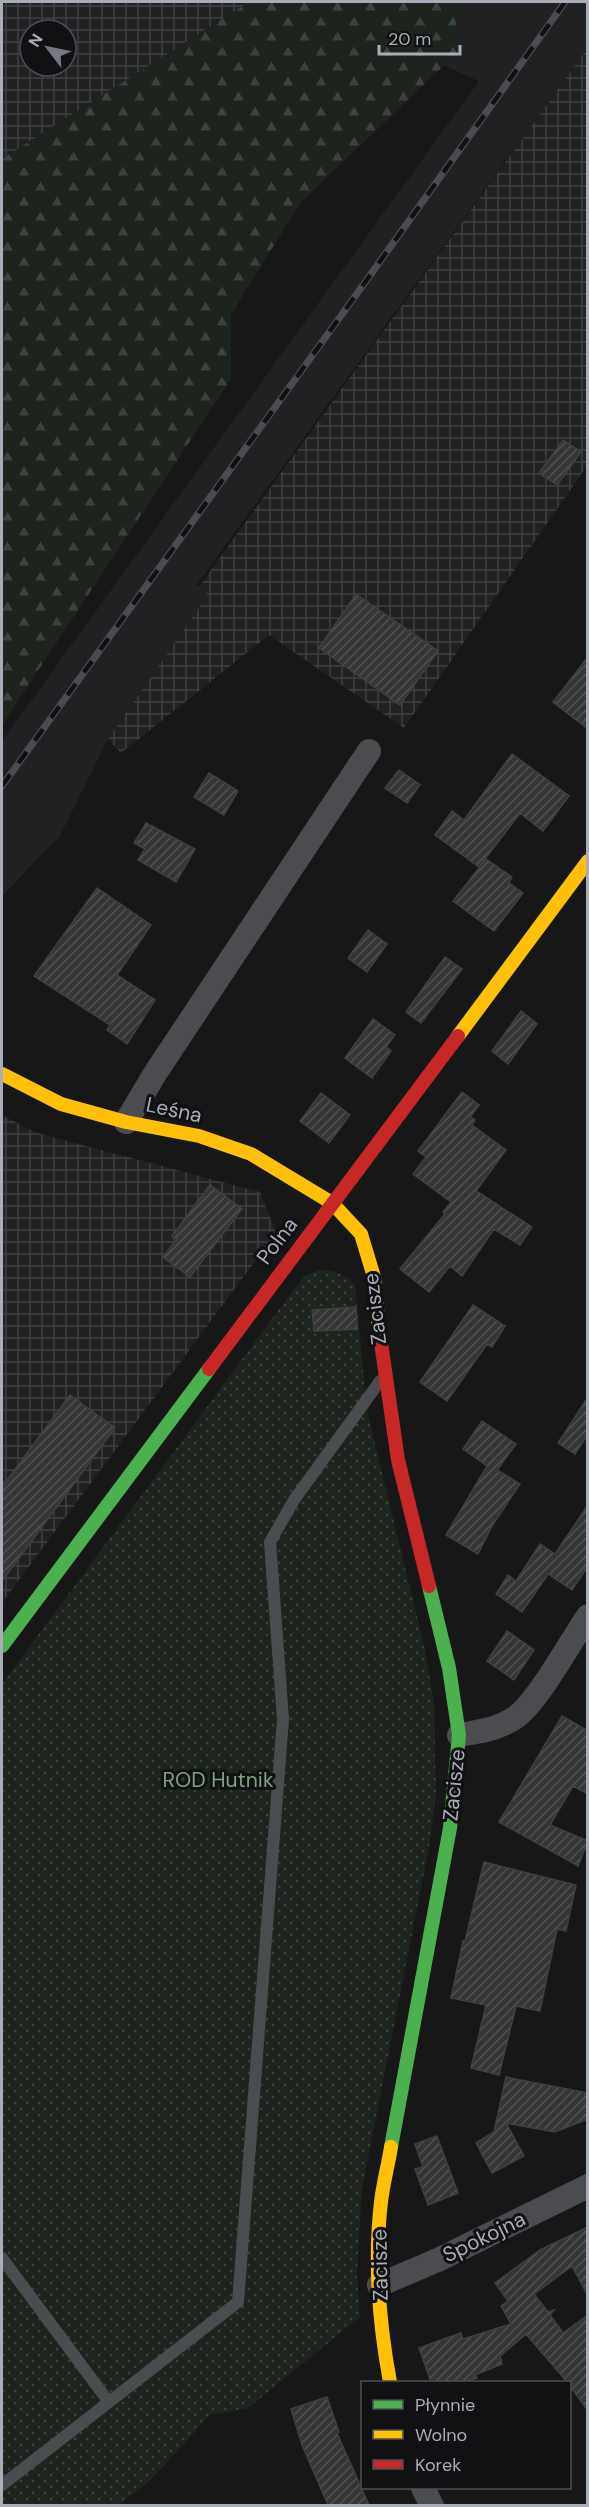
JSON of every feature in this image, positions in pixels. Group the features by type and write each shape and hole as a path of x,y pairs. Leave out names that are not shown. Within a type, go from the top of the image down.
{"street":[{"path":"126,1122 156,1072 369,751"},
{"name":"Polna","path":"2,1646 588,861"},
{"name":"Leśna","path":"2,1074 61,1104 126,1122 199,1136 251,1154 332,1203"},
{"name":"Zacisze","path":"332,1203 361,1234 374,1277 384,1375 398,1460 449,1668 459,1735 450,1828 381,2201 377,2245 383,2350 390,2381"},
{"path":"459,1735 480,1732 516,1717 531,1702 588,1616"},
{"name":"Spokojna","path":"379,2284 440,2259 588,2186"},
{"path":"424,2489 432,2505"}],"lane":[{"path":"2,2485 238,2302 283,1719 270,1542 294,1500 384,1375"},
{"path":"2,2258 108,2401"}],"shaded area":[{"path":"2,2 249,2 2,159"},
{"path":"407,2 587,2 587,49 196,586 210,596 108,739 60,836 2,896 2,741 479,81 413,52"},
{"path":"587,49 587,466 404,728 269,635 121,753 108,739 208,595 198,588"},
{"path":"2,1115 37,1133 260,1192 276,1233 2,1603"}],"green space":[{"path":"249,2 452,2 461,49 301,202 231,314 231,379 2,725 2,159"},
{"name":"ROD Hutnik","path":"318,1270 338,1273 355,1285 367,1411 425,1649 434,1704 436,1793 429,1847 362,2189 357,2273 360,2317 248,2408 210,2415 151,2480 119,2505 2,2506 2,1684 303,1277"}],"building":[{"path":"563,440 581,452 557,485 539,473"},
{"path":"356,594 438,651 400,705 319,648"},
{"path":"588,657 588,729 553,702"},
{"path":"512,754 569,796 543,831 520,813 479,867 435,835 452,811 464,820"},
{"path":"399,770 420,785 407,803 385,788"},
{"path":"209,773 238,791 224,815 194,797"},
{"path":"146,823 195,849 176,882 138,860 145,849 134,843"},
{"path":"486,859 512,877 509,883 523,893 494,931 453,901"},
{"path":"97,888 151,925 117,975 155,1000 127,1044 107,1030 110,1025 34,976"},
{"path":"368,930 387,944 367,972 348,958"},
{"path":"445,957 462,969 421,1023 406,1012"},
{"path":"521,1011 537,1024 508,1064 492,1051"},
{"path":"373,1019 395,1035 386,1047 391,1051 372,1078 345,1058"},
{"path":"462,1092 479,1105 470,1117 475,1120 472,1125 506,1150 476,1191 532,1227 520,1245 494,1229 462,1276 450,1266 429,1292 400,1269 445,1214 443,1212 451,1202 413,1174 426,1157 418,1151"},
{"path":"321,1093 350,1115 329,1143 300,1121"},
{"path":"210,1185 242,1209 190,1277 163,1257 177,1239 172,1236"},
{"path":"473,1305 505,1326 492,1347 487,1344 447,1401 420,1382"},
{"path":"356,1307 357,1329 314,1331 312,1310"},
{"path":"70,1395 115,1428 2,1581 2,1487"},
{"path":"588,1397 588,1434 575,1454 558,1443"},
{"path":"482,1421 516,1444 497,1470 520,1484 492,1526 478,1554 446,1535 487,1466 463,1449"},
{"path":"588,1505 588,1566 572,1590 548,1574 522,1612 496,1594 508,1575 516,1581 540,1544 555,1554"},
{"path":"507,1631 534,1650 514,1680 487,1661"},
{"path":"562,1716 588,1731 588,1794 573,1786 550,1825 588,1841 578,1866 499,1822"},
{"path":"484,1862 576,1885 566,1931 557,1929 540,2011 516,2006 499,2075 471,2068 486,2005 451,1998"},
{"path":"506,2077 588,2093 588,2119 555,2132 506,2123 524,2156 492,2173 476,2143 494,2132"},
{"path":"437,2136 458,2193 428,2205 415,2169 423,2167 415,2144"},
{"path":"588,2227 588,2296 572,2266 534,2294 548,2312 554,2310 550,2315 563,2333 588,2315 588,2411 571,2387 571,2381 566,2381 526,2334 500,2356 502,2364 475,2375 477,2378 467,2381 431,2381 419,2348 461,2333 463,2339 511,2324 501,2306 508,2301 495,2283 540,2250"},
{"path":"327,2397 339,2432 337,2433 369,2505 328,2505 302,2445 291,2409"}],"railway":[{"path":"2,786 565,2"}],"traffic: fast":[{"path":"2,1646 209,1369"},
{"path":"391,2147 450,1828 459,1735 449,1668 429,1586"}],"traffic: slow":[{"path":"458,1036 588,861"},
{"path":"2,1074 61,1104 126,1122 199,1136 251,1154 332,1203 361,1234 374,1277 379,1329"},
{"path":"390,2381 380,2315 378,2247 382,2195 391,2147"}],"traffic: jam":[{"path":"209,1369 458,1036"},
{"path":"379,1329 398,1460 429,1586"}]}
